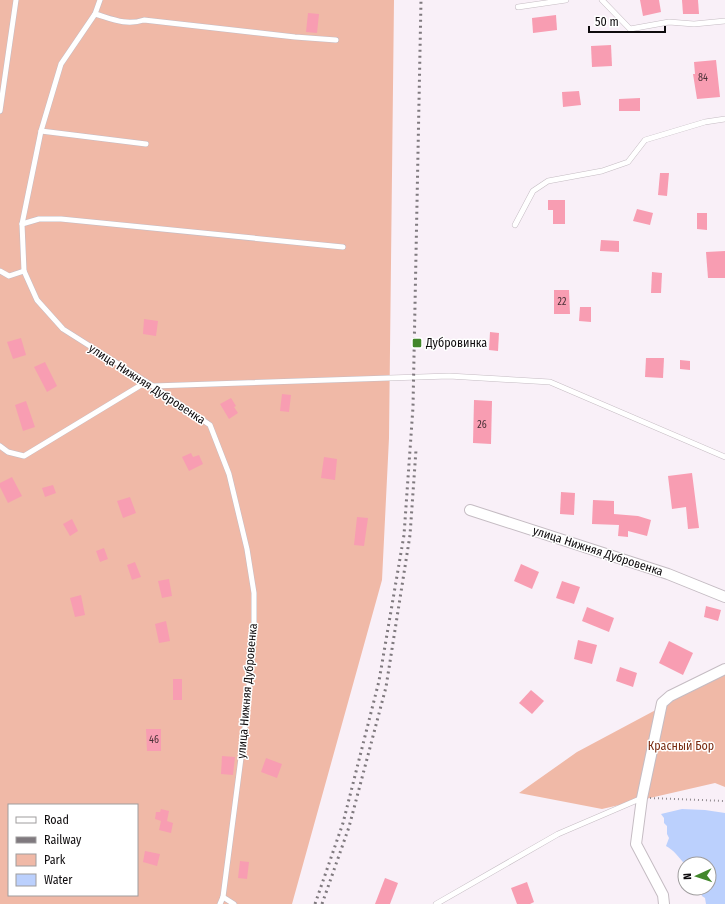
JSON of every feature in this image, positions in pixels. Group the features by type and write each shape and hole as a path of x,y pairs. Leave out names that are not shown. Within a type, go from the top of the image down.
{"street":[{"name":"улица Нижняя Дубровенка","path":"470,510 668,574 725,597"},
{"path":"664,904 663,895 636,844 642,798 662,703 670,696 725,669"}],"lane":[{"path":"0,111 16,0"},
{"name":"улица Нижняя Дубровенка","path":"100,0 95,14 61,64 41,131 22,224 24,271 36,300 63,329 153,386 210,425 229,474 247,549 254,593 254,634 246,719 223,897 220,904"},
{"path":"518,7 566,0"},
{"path":"602,0 630,29 669,22 694,24 725,21"},
{"path":"95,14 118,21 135,23 144,20 295,37 336,40"},
{"path":"515,225 533,191 548,181 602,171 628,162 645,140 705,122 725,119"},
{"path":"41,131 146,144"},
{"path":"22,224 39,219 62,219 343,247"},
{"path":"0,271 9,276 24,271"},
{"path":"153,386 449,376 550,382 725,457"},
{"path":"0,446 8,452 24,456 146,382"},
{"path":"436,904 558,834 642,798"},
{"path":"223,897 234,904"}],"path":[{"path":"642,798 725,801"}],"green space":[{"path":"0,0 394,0 389,438 382,580 292,904 0,904"},
{"name":"Красный Бор","path":"725,673 725,787 715,783 602,809 519,793 577,752"}],"water":[{"path":"682,809 725,813 725,904 706,904 705,898 702,896 717,896 717,856 678,856 666,846 669,838 667,834 667,826 664,823 664,818 661,814"}],"building":[{"path":"640,0 659,0 661,12 643,16"},
{"path":"682,0 698,0 699,14 683,14"},
{"path":"308,13 319,14 317,33 306,32"},
{"path":"556,15 557,30 533,33 532,18"},
{"path":"611,45 612,66 592,67 591,46"},
{"path":"716,60 720,97 697,99 693,74 695,74 694,62"},
{"path":"579,91 581,105 563,107 562,92"},
{"path":"640,98 640,111 619,111 619,99"},
{"path":"660,173 669,173 667,196 658,195"},
{"path":"548,200 565,200 565,224 553,224 553,210 548,210"},
{"path":"637,209 653,213 650,225 633,221"},
{"path":"697,213 707,213 707,230 697,229"},
{"path":"601,240 619,241 619,252 600,251"},
{"path":"725,251 725,278 708,278 706,252"},
{"path":"652,272 662,273 661,293 651,293"},
{"path":"554,290 569,290 570,314 554,314"},
{"path":"580,307 591,307 591,322 579,321"},
{"path":"144,319 158,321 156,336 143,334"},
{"path":"490,332 499,333 498,351 489,350"},
{"path":"21,338 26,355 13,359 7,342"},
{"path":"646,358 664,358 663,378 645,377"},
{"path":"680,360 690,361 690,370 680,369"},
{"path":"45,362 57,386 47,392 34,367"},
{"path":"282,394 291,395 289,412 280,411"},
{"path":"231,398 238,413 229,419 220,404"},
{"path":"474,400 492,401 491,444 473,443"},
{"path":"26,401 35,427 23,431 15,405"},
{"path":"191,453 193,457 199,455 203,464 189,471 182,457"},
{"path":"324,457 337,459 335,480 321,478"},
{"path":"692,473 699,528 688,529 686,507 672,509 668,476"},
{"path":"12,477 22,496 8,503 0,487 0,483"},
{"path":"53,485 56,493 45,497 42,488"},
{"path":"561,492 575,493 574,515 560,514"},
{"path":"130,497 136,513 123,518 117,501"},
{"path":"593,500 614,501 614,514 638,516 651,520 647,536 628,531 628,537 618,536 619,525 592,524"},
{"path":"357,517 368,518 364,546 354,545"},
{"path":"72,519 78,531 70,536 63,524"},
{"path":"104,548 108,559 100,562 96,551"},
{"path":"135,562 141,577 132,580 127,565"},
{"path":"521,564 539,572 532,589 514,581"},
{"path":"169,579 172,596 162,598 158,581"},
{"path":"562,581 580,587 574,604 556,598"},
{"path":"81,595 85,615 75,617 70,598"},
{"path":"706,606 721,610 718,621 704,617"},
{"path":"587,607 614,618 609,632 582,621"},
{"path":"166,621 170,641 159,643 155,624"},
{"path":"578,640 597,645 592,664 574,659"},
{"path":"669,641 693,653 683,675 659,663"},
{"path":"620,667 637,673 633,687 616,681"},
{"path":"173,679 182,679 182,700 173,700"},
{"path":"531,690 544,701 532,714 519,703"},
{"path":"146,729 161,729 161,751 147,751"},
{"path":"222,756 235,757 233,775 221,774"},
{"path":"266,758 282,764 277,778 261,772"},
{"path":"161,809 169,811 167,821 173,823 171,833 159,830 161,821 155,819 156,812 160,812"},
{"path":"145,851 160,854 157,866 143,862"},
{"path":"240,861 249,862 247,879 238,878"},
{"path":"385,878 398,883 390,904 375,904"},
{"path":"527,882 534,902 530,904 517,904 511,888"}],"railway":[{"path":"315,904 343,823 379,681 404,535 413,407 421,0"},
{"path":"322,904 349,827 386,687 410,535 416,450"}],"place":[{"name":"Дубровинка","path":"417,343"}]}
